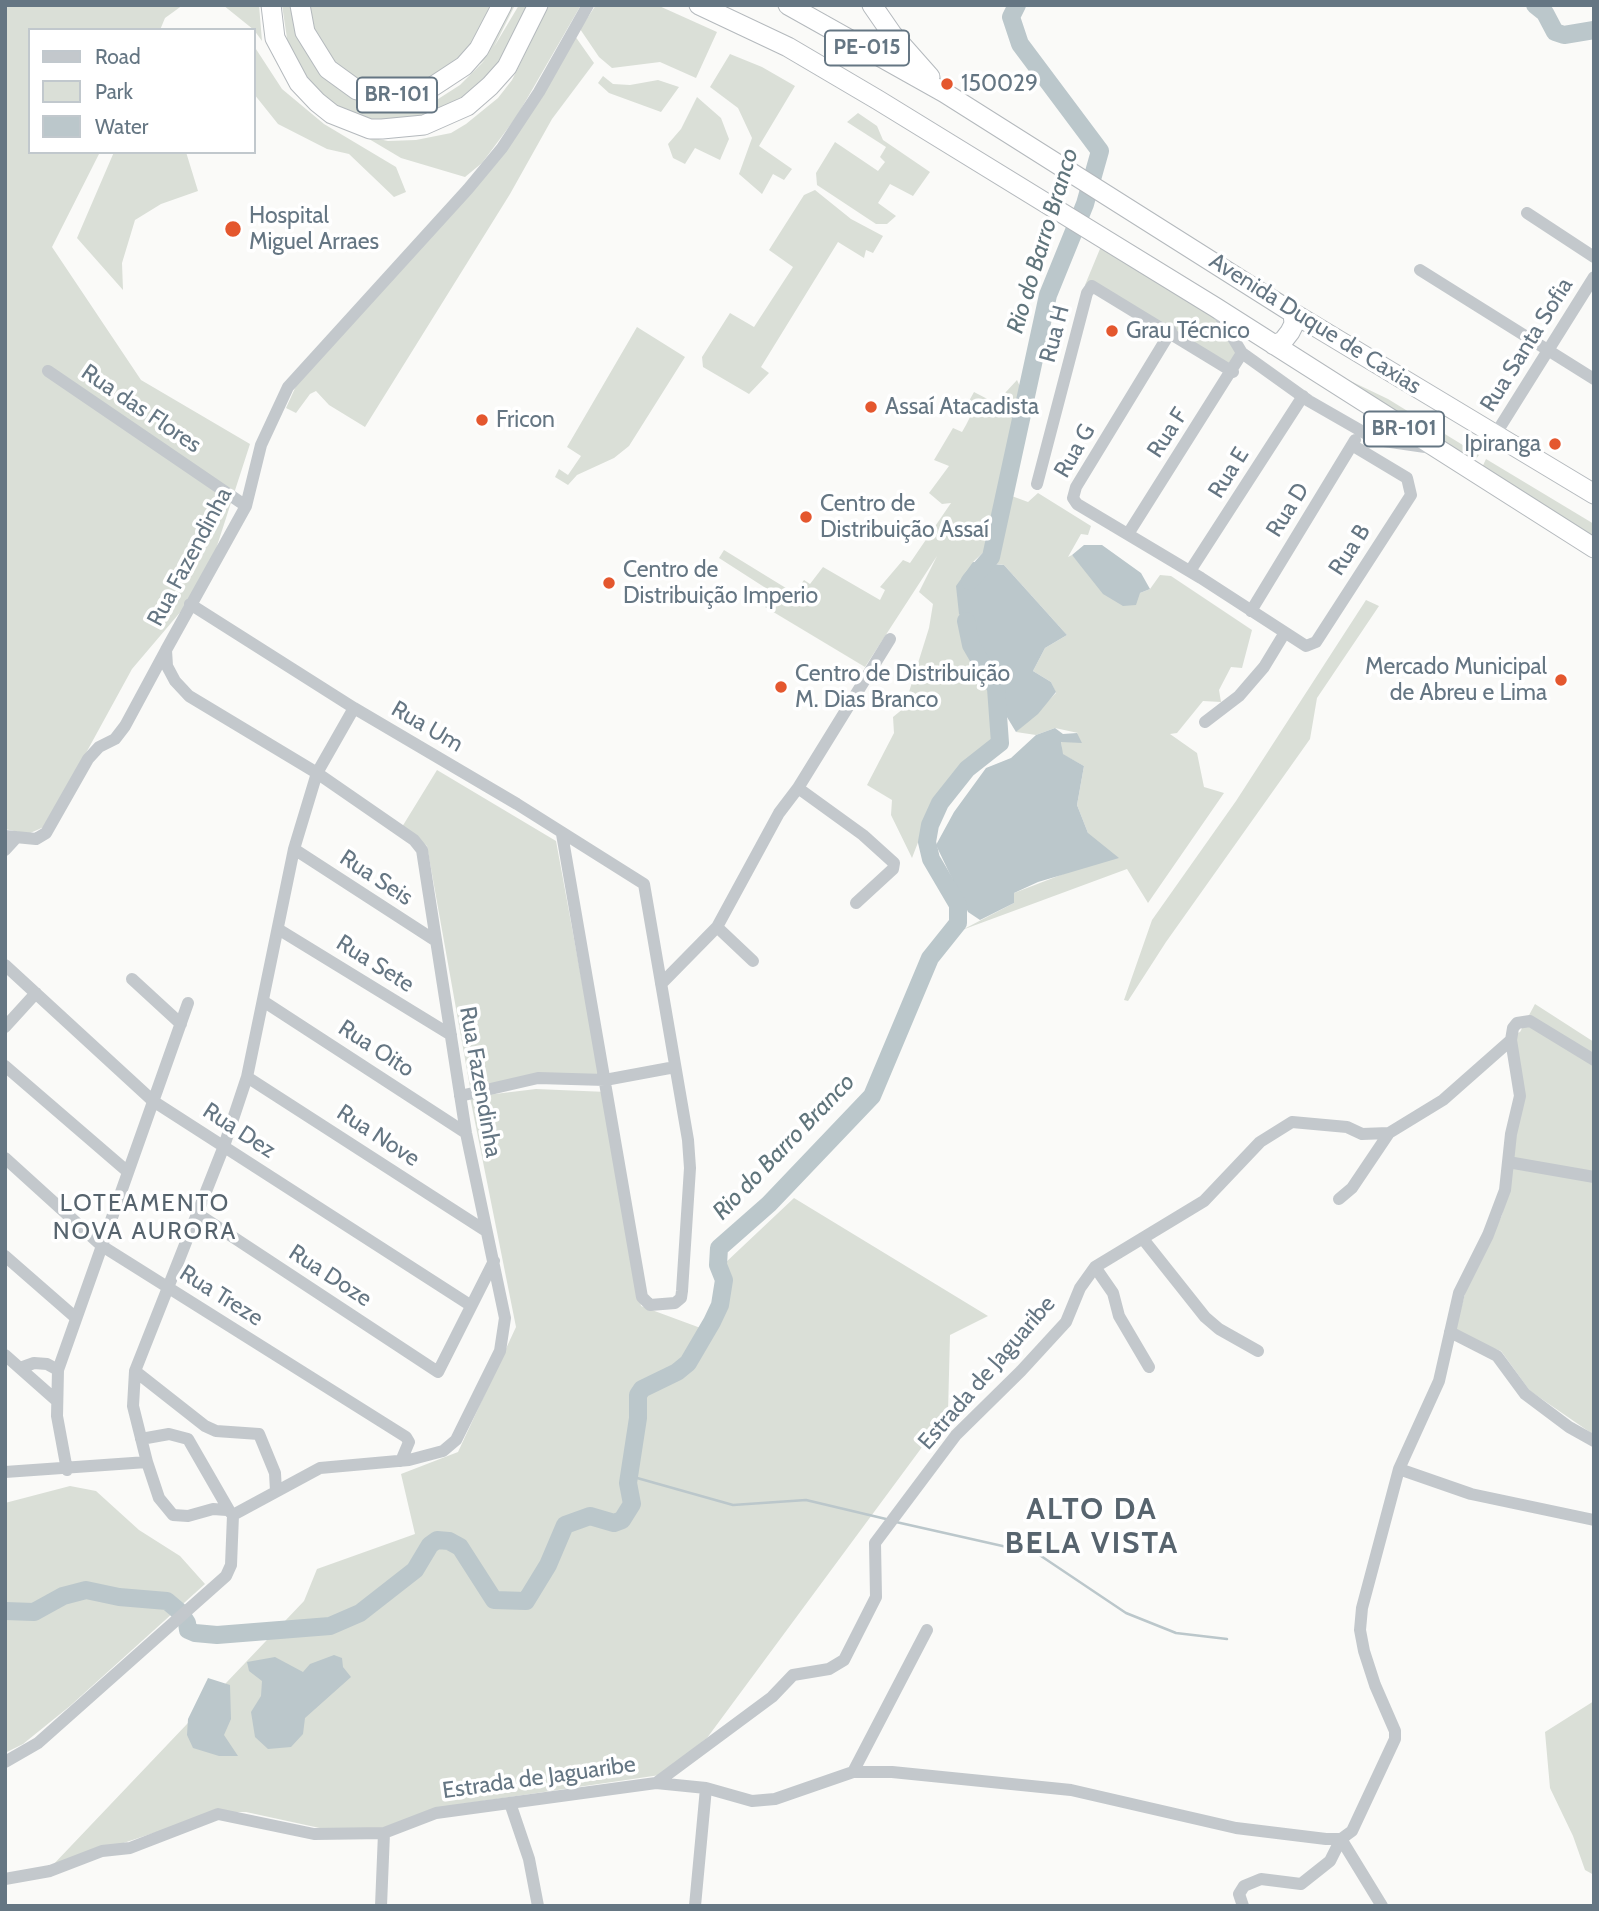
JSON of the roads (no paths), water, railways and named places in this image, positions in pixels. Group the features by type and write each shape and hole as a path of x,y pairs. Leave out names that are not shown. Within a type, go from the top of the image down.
{"highway":[{"path":"271,5 275,38 299,83 332,114 370,129 431,123 467,106 507,67 538,5"},
{"name":"BR-101","path":"300,5 305,32 328,69 357,90 387,96 426,90 447,79 479,49 502,5"},
{"name":"Avenida Duque de Caxias","path":"699,5 788,47 1216,307 1433,448 1594,548"},
{"name":"PE-015","path":"788,5 945,93"},
{"name":"BR-101","path":"872,5 908,54 945,93"},
{"name":"Avenida Duque de Caxias","path":"945,93 1293,313 1594,494"},
{"path":"1274,345 1290,332 1294,324 1293,313"}],"street":[{"name":"Rua Fazendinha","path":"401,1461 429,1458 456,1440 500,1351 505,1318 466,1133 422,850 414,840 317,773 189,696 174,681 167,666 166,650 246,506 261,445 288,387 468,190 502,148 539,92 584,8"},
{"path":"1527,213 1594,257"},
{"path":"1420,270 1594,379"},
{"name":"Rua Santa Sofia","path":"1495,435 1594,277"},
{"name":"Rua H","path":"1037,484 1087,293 1092,286 1171,331"},
{"name":"BR-101","path":"1216,307 1242,353 1303,396 1377,440 1433,448"},
{"path":"1171,331 1233,372"},
{"name":"Rua G","path":"1171,331 1073,492 1077,504 1195,574 1284,634 1306,646 1316,642"},
{"name":"Rua F","path":"1128,534 1233,372 1242,353"},
{"name":"Rua das Flores","path":"48,370 246,506"},
{"name":"Rua E","path":"1195,574 1303,396"},
{"name":"Rua D","path":"1251,611 1360,431"},
{"name":"Rua B","path":"1316,642 1411,495 1412,487 1407,478 1352,445"},
{"name":"Rua Um","path":"190,604 354,708 644,884 661,984"},
{"path":"1205,722 1239,696 1264,667 1284,634"},
{"path":"562,834 642,1297 650,1306 665,1305 681,1298 690,1168 661,984 717,927 779,813 798,788 890,639"},
{"path":"5,850 11,837 41,837 50,827 88,759 94,751 115,739 125,726 166,650"},
{"path":"354,708 317,773 294,849 247,1077 224,1146 135,1371 133,1406 159,1498 173,1515 188,1516 213,1509 230,1512 320,1468 401,1461"},
{"path":"798,788 863,835 894,863 893,869 856,902"},
{"name":"Rua Seis","path":"294,849 436,941"},
{"path":"717,927 753,961"},
{"name":"Rua Sete","path":"278,929 451,1035"},
{"name":"Rua Dez","path":"5,965 153,1101 470,1305"},
{"path":"132,979 181,1024"},
{"path":"5,1027 36,993"},
{"name":"Rua Oito","path":"263,1001 466,1133"},
{"path":"67,1469 57,1401 58,1370 188,1003"},
{"path":"1243,1906 1239,1894 1244,1886 1261,1879 1301,1884 1330,1861 1340,1839 1359,1820 1395,1739 1395,1731 1375,1685 1360,1630 1362,1608 1399,1469 1439,1381 1459,1293 1498,1212 1505,1190 1520,1096 1511,1040 1517,1023 1530,1021 1594,1060"},
{"path":"1339,1199 1352,1188 1389,1133 1443,1100 1511,1040"},
{"path":"5,1066 128,1172"},
{"path":"460,1096 538,1078 605,1080 675,1067"},
{"name":"Rua Nove","path":"247,1077 486,1231"},
{"name":"Estrada de Jaguaribe","path":"5,1879 50,1871 102,1851 130,1848 218,1814 314,1834 384,1833 436,1813 656,1783 772,1697 793,1675 829,1669 844,1660 876,1597 874,1543 956,1435 1066,1322 1080,1288 1095,1266 1203,1201 1260,1142 1292,1122 1348,1127 1362,1133 1389,1133"},
{"name":"Rua Treze","path":"5,1158 102,1246 406,1437 409,1442 401,1461"},
{"path":"1508,1162 1594,1177"},
{"name":"Rua Doze","path":"198,1214 438,1372 470,1305"},
{"path":"1143,1238 1205,1317 1219,1329 1258,1351"},
{"path":"5,1256 76,1318"},
{"path":"470,1305 494,1261"},
{"path":"1095,1266 1113,1293 1119,1316 1149,1367"},
{"path":"1450,1332 1497,1356 1525,1394 1569,1427 1594,1441"},
{"path":"5,1355 57,1401"},
{"path":"19,1368 34,1363 47,1364 58,1370"},
{"path":"135,1371 205,1426 216,1431 259,1434 275,1474 276,1491"},
{"path":"5,1762 38,1743 166,1632 226,1576 231,1565 230,1512 188,1439 169,1434 142,1439"},
{"path":"5,1472 147,1462"},
{"path":"1399,1469 1471,1494 1594,1520"},
{"path":"853,1772 927,1630"},
{"path":"656,1783 706,1788 752,1801 775,1799 853,1772 892,1772 1071,1790 1236,1828 1340,1839"},
{"path":"695,1906 706,1788"},
{"path":"510,1803 529,1859 538,1906"},
{"path":"381,1906 384,1833"},
{"path":"1340,1839 1382,1906"}],"water":[{"path":"1084,545 1102,545 1141,573 1150,589 1140,593 1136,605 1123,606 1103,594 1072,555"},
{"path":"973,562 1004,565 1067,635 1045,648 1033,671 1051,682 1056,692 1038,714 1016,732 987,684 959,614 956,586"},
{"path":"1055,728 1063,734 1077,733 1082,743 1061,742 1063,754 1084,766 1077,805 1088,833 1119,858 1038,882 1014,893 1014,903 980,920 968,912 936,845 954,812 986,768 1011,758 1036,735"},
{"path":"334,1655 342,1658 343,1667 351,1677 305,1718 303,1734 291,1747 268,1749 255,1737 251,1712 261,1696 262,1681 249,1671 247,1662 275,1657 303,1672 310,1664"},
{"path":"208,1678 230,1685 231,1719 224,1735 238,1756 219,1756 193,1748 187,1735 188,1719"}],"waterway":[{"name":"Rio do Barro Branco","path":"970,581 991,557 1048,295 1085,204 1100,151 1020,44 1011,17 1017,5"},
{"name":"Rio do Barro Branco","path":"1535,5 1545,13 1555,32 1564,35 1594,30"},
{"name":"Rio do Barro Branco","path":"5,1611 34,1612 63,1596 86,1590 119,1597 167,1601 180,1612 188,1630 195,1633 217,1635 330,1626 360,1613 415,1570 430,1545 437,1540 449,1541 460,1547 494,1600 526,1601 548,1565 565,1525 590,1516 614,1523 622,1520 632,1504 628,1483 638,1418 638,1395 642,1389 677,1372 688,1363 712,1322 720,1305 724,1280 718,1265 719,1248 769,1204 872,1096 930,958 958,923 958,905 931,859 927,842 930,825 940,803 967,769 1000,743 996,688 971,645 966,621"},
{"path":"630,1476 733,1505 806,1500 886,1519"},
{"path":"896,1522 1038,1554 1126,1613 1176,1633 1227,1639"}],"place":[{"name":"150029","path":"947,84"},
{"name":"Hospital Miguel Arraes","path":"233,229"},
{"name":"Grau Técnico","path":"1112,331"},
{"name":"Assaí Atacadista","path":"871,407"},
{"name":"Fricon","path":"482,420"},
{"name":"Ipiranga","path":"1555,444"},
{"name":"Centro de Distribuição Assaí","path":"806,517"},
{"name":"Centro de Distribuição Imperio","path":"609,583"},
{"name":"Mercado Municipal de Abreu e Lima","path":"1561,680"},
{"name":"Centro de Distribuição M. Dias Branco","path":"781,687"}],"district":[{"name":"LOTEAMENTO NOVA AURORA","path":"145,1218"},
{"name":"ALTO DA BELA VISTA","path":"1092,1527"}]}
